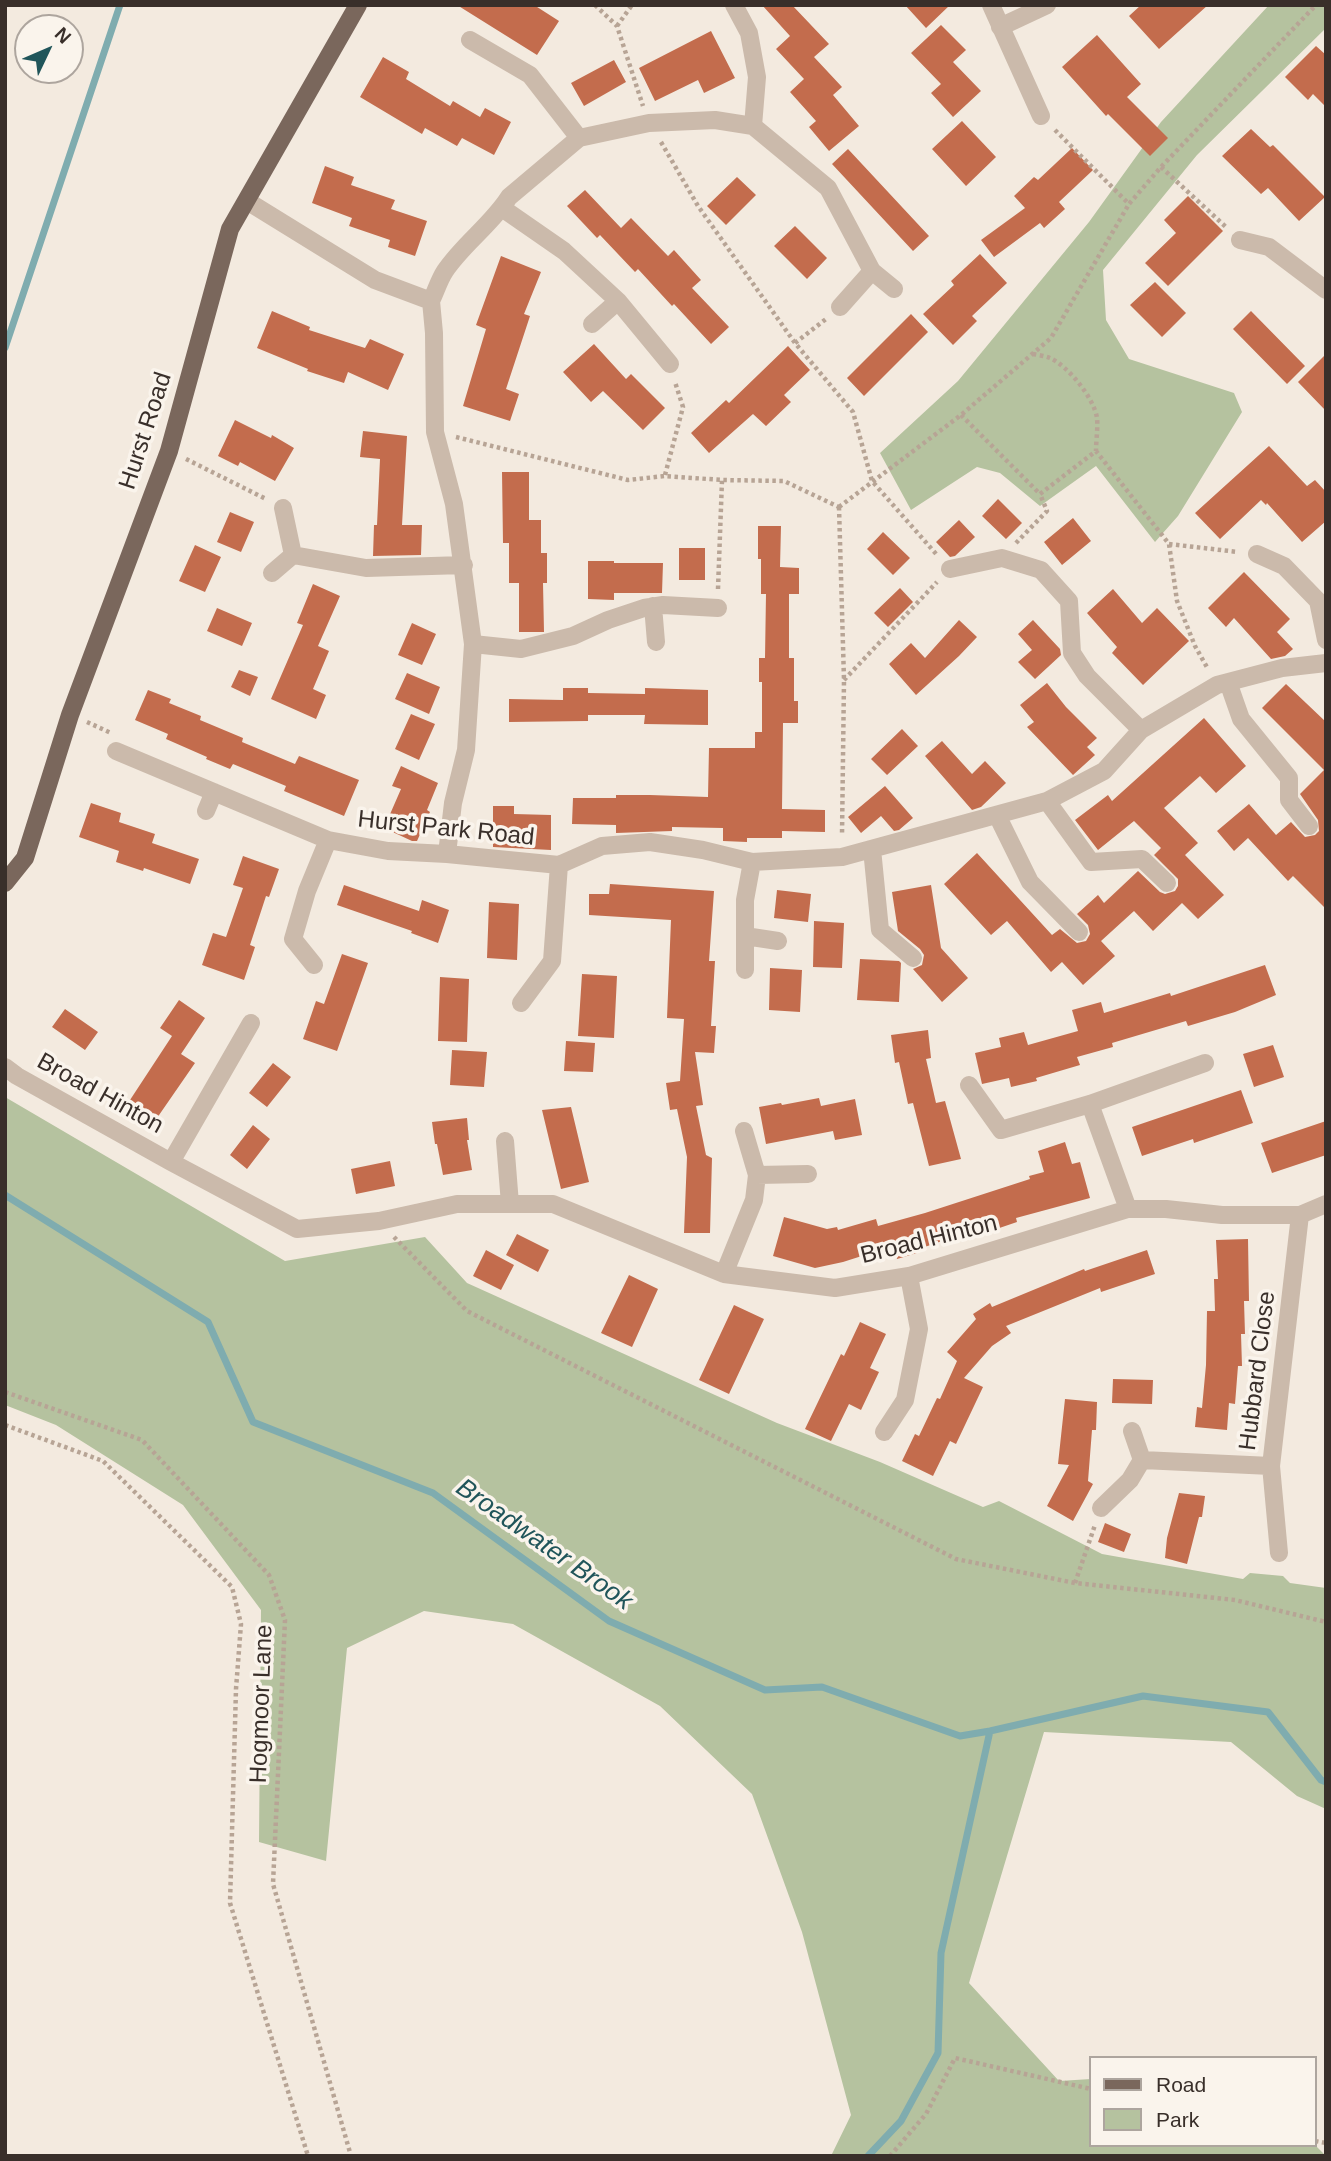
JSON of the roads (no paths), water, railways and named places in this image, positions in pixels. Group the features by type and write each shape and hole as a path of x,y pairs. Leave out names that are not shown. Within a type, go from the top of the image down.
{"main road":[{"name":"Hurst Road","path":"5,883 25,858 71,715 169,451 230,229 358,5"}],"street":[{"path":"734,5 748,33 757,77 753,126"},
{"path":"991,5 1041,116"},
{"path":"1000,27 1047,5"},
{"path":"470,40 530,75 579,138"},
{"path":"447,854 453,803 466,750 473,644 454,504 435,432 431,301 444,272 509,197 579,138 649,123 715,120 753,126 828,188 872,271 894,289"},
{"path":"247,201 375,280 431,301"},
{"path":"502,208 564,251 618,301 670,365"},
{"path":"1240,240 1269,247 1326,290"},
{"path":"840,307 872,271"},
{"path":"592,324 618,301"},
{"path":"284,508 293,555"},
{"path":"1257,554 1284,566 1318,601 1326,640"},
{"path":"293,555 366,568 464,565"},
{"path":"272,573 293,555"},
{"path":"950,569 1002,558 1041,570 1069,601 1072,653 1087,677 1141,730"},
{"path":"473,644 521,649 573,636 608,620 653,606 718,608"},
{"path":"653,606 656,642"},
{"name":"Hurst Park Road","path":"116,751 328,840 388,851 559,865 602,846 650,842 704,850 752,862 842,857 1047,801 1104,771 1141,730 1223,684 1282,668 1326,663"},
{"path":"1223,684 1241,719 1289,778 1289,800 1309,826"},
{"path":"206,811 214,792"},
{"path":"1047,801 1091,862 1142,859 1167,883"},
{"path":"997,815 1030,883 1079,932"},
{"name":"Hurst Park Road","path":"314,965 293,939 307,891 328,840"},
{"path":"873,849 880,930 913,958"},
{"path":"745,971 745,900 752,862"},
{"name":"Hurst Park Road","path":"521,1003 552,961 559,865"},
{"path":"745,936 778,941"},
{"name":"Broad Hinton","path":"172,1162 251,1023"},
{"path":"969,1085 1001,1130 1090,1104 1205,1063"},
{"name":"Broad Hinton","path":"5,1067 16,1076 297,1228 379,1221 457,1204 553,1204 724,1274 835,1287 909,1276 1128,1209 1166,1209 1222,1216 1300,1214 1326,1204"},
{"path":"1090,1104 1128,1209"},
{"path":"724,1274 754,1200 757,1175 744,1130"},
{"path":"505,1140 510,1204"},
{"path":"757,1175 808,1174"},
{"name":"Hubbard Close","path":"1142,1460 1271,1466 1300,1214"},
{"path":"884,1432 905,1400 919,1329 909,1276"},
{"path":"1101,1508 1130,1480 1142,1460 1132,1431"},
{"path":"1271,1466 1279,1553"}],"waterway":[{"name":"Broadwater Brook","path":"5,348 120,5"},
{"name":"Broadwater Brook","path":"5,1195 208,1322 253,1422 433,1493 609,1621 765,1690 822,1687 960,1736 1143,1696 1268,1712 1321,1780 1326,1782"},
{"path":"868,2156 901,2121 938,2053 941,1953 990,1731"}]}
